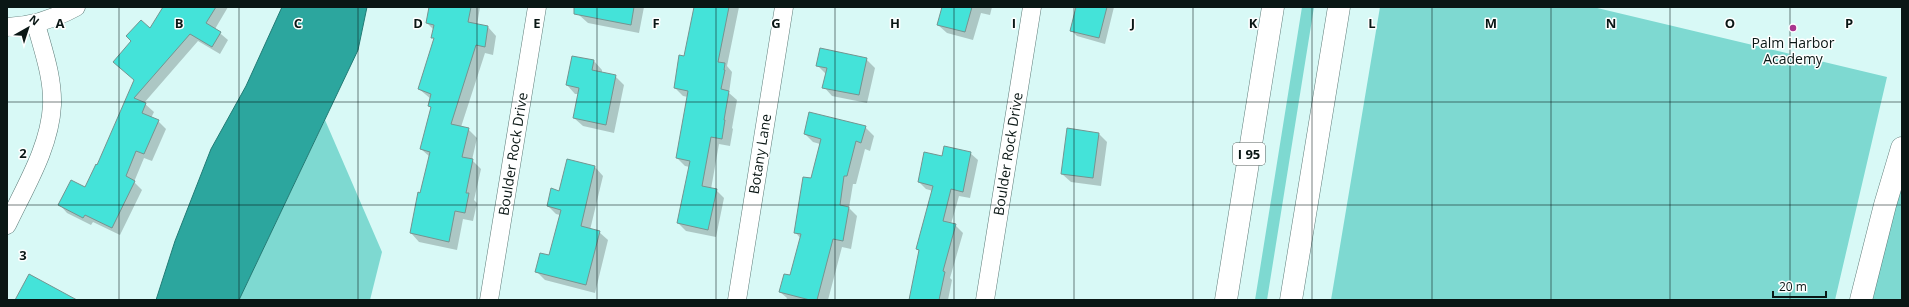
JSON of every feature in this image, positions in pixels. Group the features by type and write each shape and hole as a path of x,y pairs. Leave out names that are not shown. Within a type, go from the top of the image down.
{"main road":[{"name":"I 95","path":"1226,300 1273,7"},
{"path":"1292,300 1339,7"},
{"path":"1861,300 1885,205 1902,148"}],"street":[{"path":"7,28 36,24 61,15 76,7"},
{"name":"Boulder Rock Drive","path":"490,300 537,7"},
{"name":"Botany Lane","path":"737,300 784,7"},
{"name":"Boulder Rock Drive","path":"985,300 1032,7"},
{"path":"7,225 36,164 50,118 52,104 49,76 36,24"}],"shaded area":[{"path":"282,7 367,7 358,50 239,300 156,300 175,241 211,149 246,86"},
{"path":"1302,7 1314,7 1267,300 1255,300"},
{"path":"1380,7 1593,7 1887,77 1835,300 1331,300"},
{"path":"325,120 382,252 370,300 239,300"},
{"path":"1902,184 1902,300 1871,300 1883,250"}],"building":[{"path":"163,7 216,7 206,23 221,32 212,47 190,34 134,98 146,103 142,113 159,120 144,154 136,151 126,176 135,181 112,228 85,215 83,218 58,205 71,180 85,187 96,164 97,165 134,80 113,62 131,41 126,36 141,20 150,28"},
{"path":"429,7 471,7 468,22 488,26 485,47 476,45 451,124 469,128 462,157 473,159 466,193 469,193 465,213 455,211 449,242 410,233 418,192 420,193 430,152 420,149 431,107 428,106 431,94 418,89 434,38 431,38 434,25 426,23"},
{"path":"574,7 634,7 631,25 574,14"},
{"path":"694,7 729,7 718,62 725,63 721,89 729,91 725,120 722,139 711,137 702,186 717,189 708,230 677,223 690,161 676,158 688,91 674,88 679,55 684,56"},
{"path":"942,7 972,7 965,32 937,25"},
{"path":"1076,7 1107,7 1099,38 1070,31"},
{"path":"820,48 867,58 859,95 822,88 827,68 816,66"},
{"path":"572,56 594,60 592,70 616,75 606,125 573,118 579,88 566,85"},
{"path":"809,112 866,126 861,143 856,141 847,176 844,176 840,205 849,207 843,241 833,239 817,300 810,300 779,292 784,274 790,275 801,234 794,233 803,177 811,178 821,139 804,134"},
{"path":"1067,128 1099,133 1093,178 1061,174"},
{"path":"944,146 971,152 963,192 951,189 943,221 956,224 943,271 945,272 939,300 909,300 919,250 916,249 933,186 918,182 924,152 942,156"},
{"path":"567,159 595,166 581,226 600,231 586,285 535,272 540,253 549,255 561,210 547,206 551,188 559,191"},
{"path":"29,274 77,300 15,300"}],"place":[{"name":"Palm Harbor Academy","path":"1793,28"}]}
